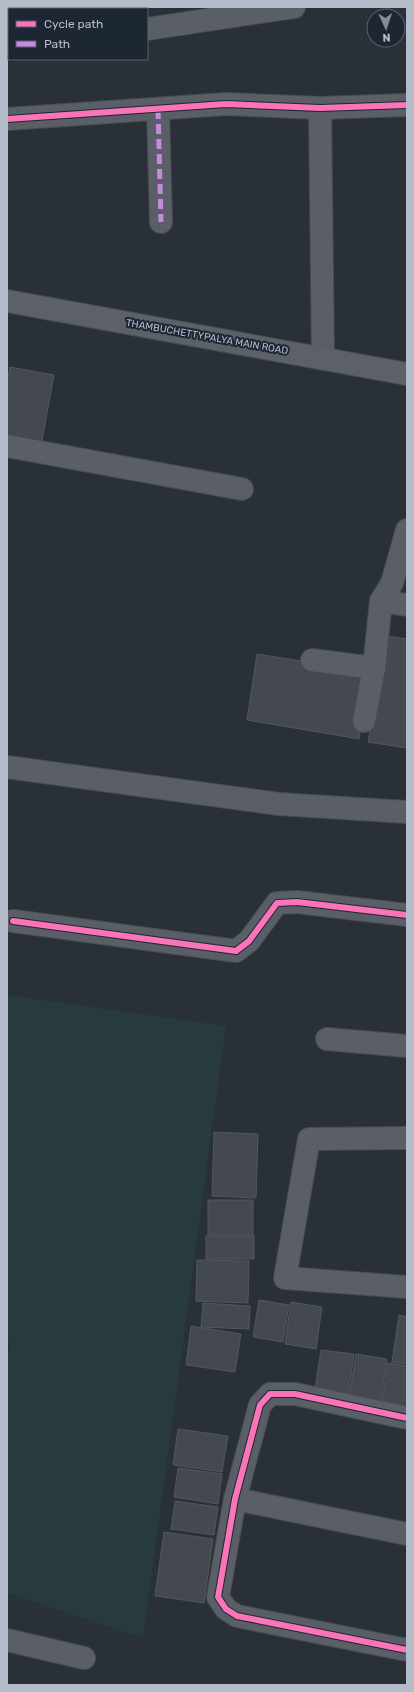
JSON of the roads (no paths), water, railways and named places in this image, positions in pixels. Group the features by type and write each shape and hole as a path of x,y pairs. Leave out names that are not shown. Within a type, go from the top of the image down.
{"main road":[{"name":"THAMBUCHETTYPALYA MAIN ROAD","path":"7,301 407,374"}],"street":[{"path":"148,29 294,7"},
{"path":"7,119 226,104 320,108 407,105"},
{"path":"320,108 323,358"},
{"path":"158,109 161,222"},
{"path":"7,446 242,489"},
{"path":"364,721 374,668 381,601 392,583 407,530"},
{"path":"381,601 407,605"},
{"path":"312,660 374,668"},
{"path":"7,767 279,804 407,812"},
{"path":"14,921 236,951 249,941 277,903 297,902 407,915"},
{"path":"327,1039 407,1046"},
{"path":"407,1138 309,1139 285,1278 407,1287"},
{"path":"407,1418 295,1394 270,1394 260,1405 234,1499 218,1597 226,1609 237,1616 407,1650"},
{"path":"234,1499 407,1534"},
{"path":"7,1640 84,1658"}]}
